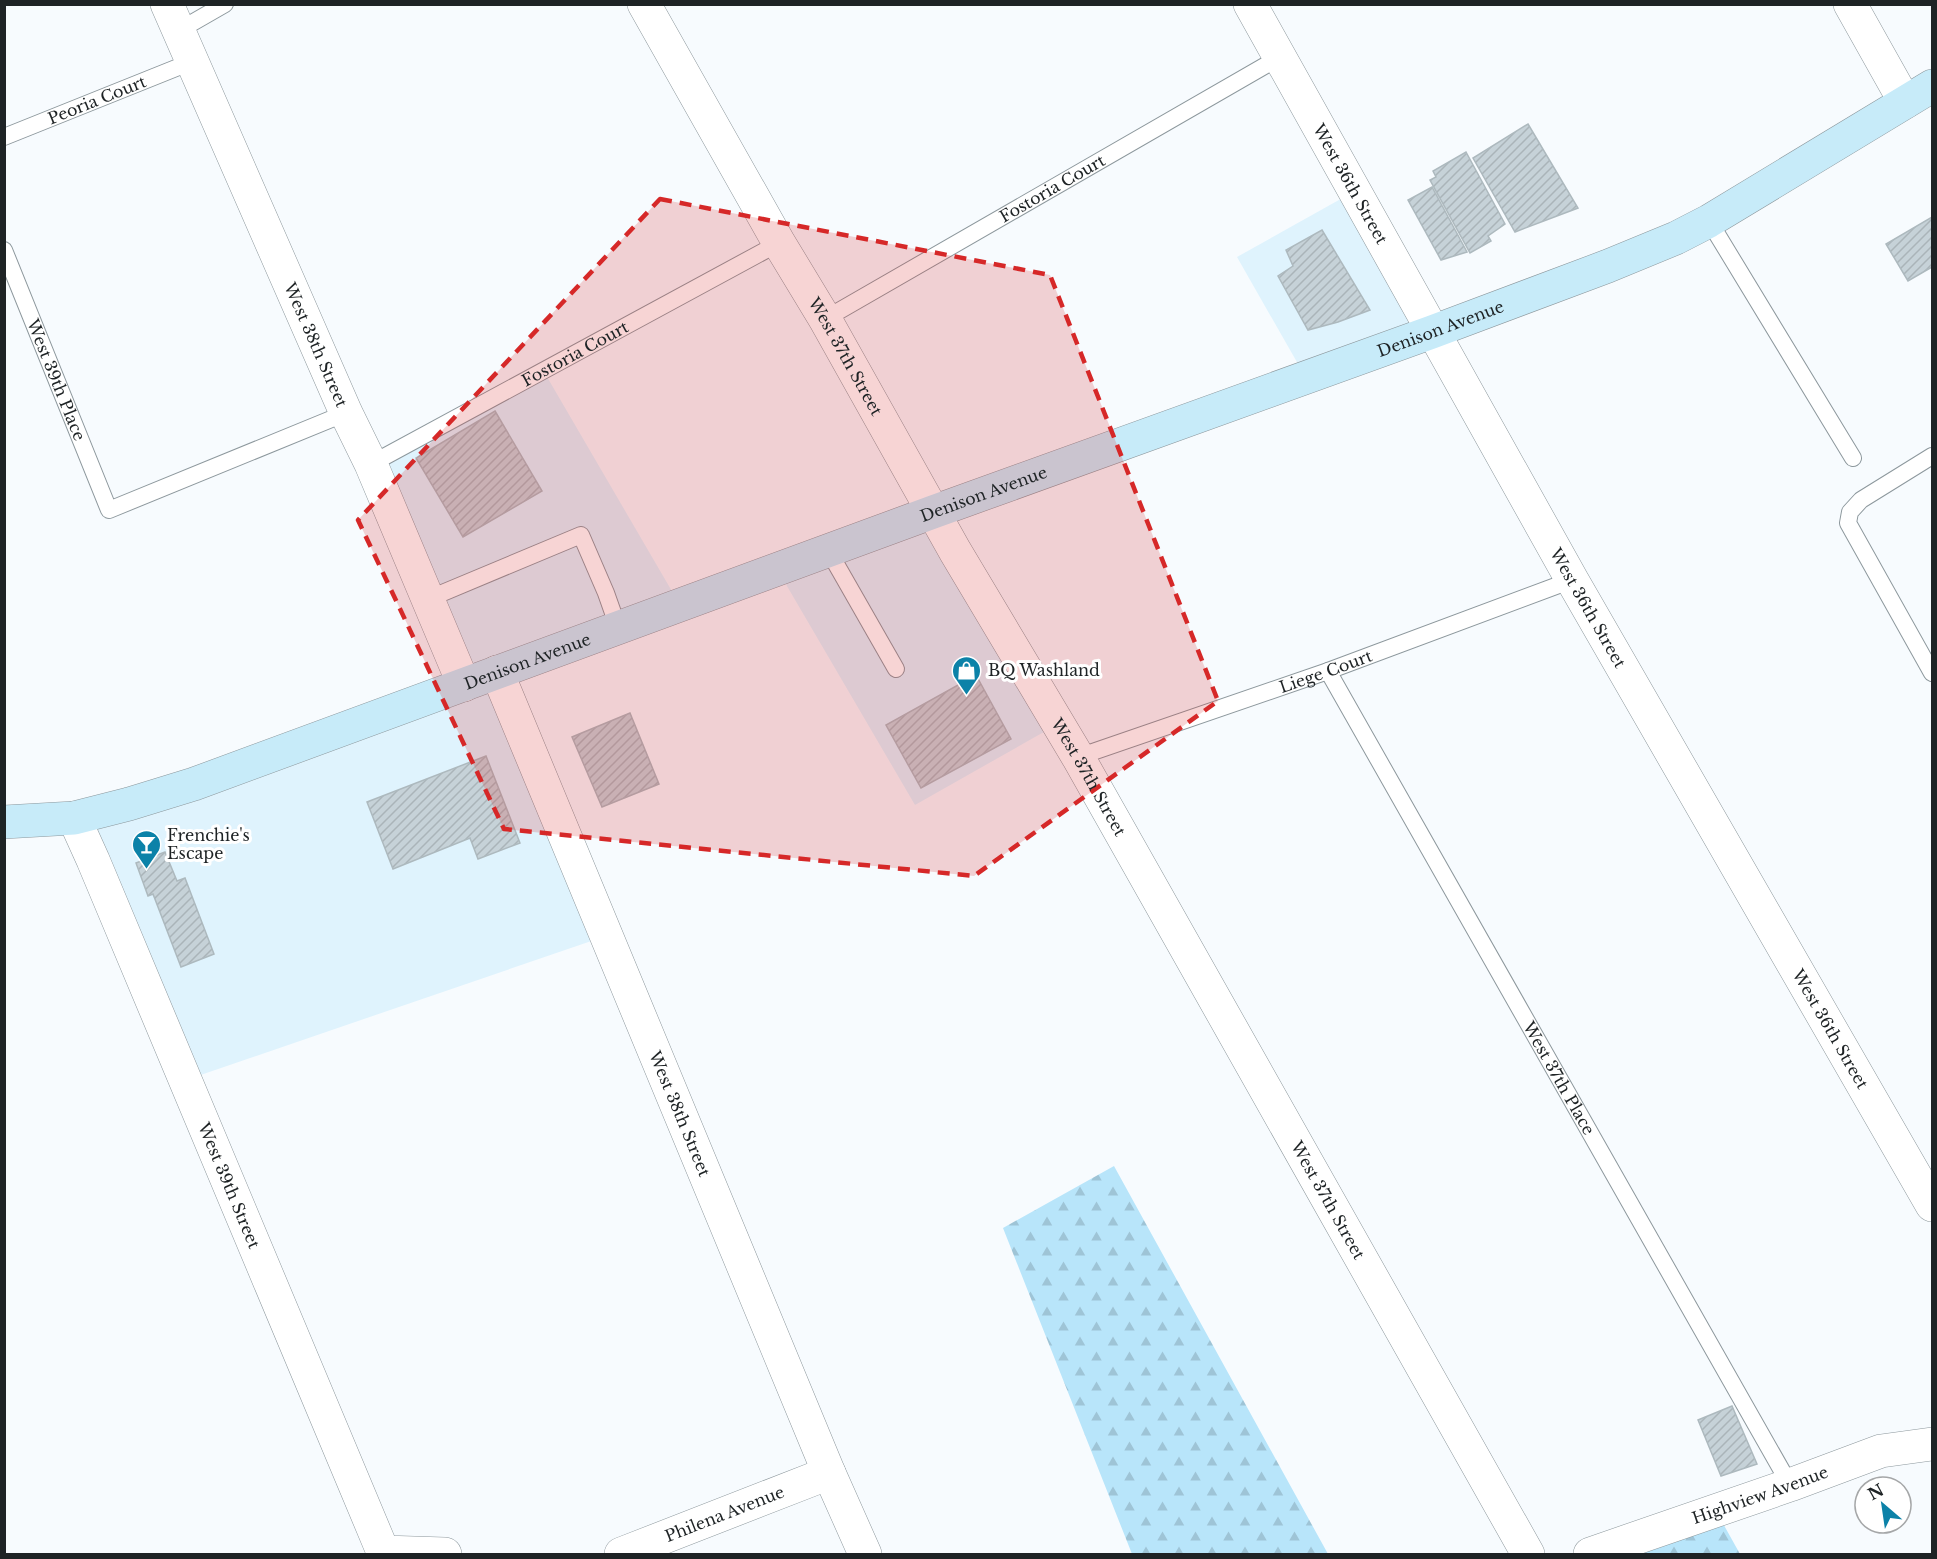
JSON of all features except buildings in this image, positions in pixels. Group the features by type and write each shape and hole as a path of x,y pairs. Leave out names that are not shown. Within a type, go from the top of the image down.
{"main road":[{"name":"Denison Avenue","path":"4,822 74,818 194,784 1608,266 1676,238 1709,221 1919,94"}],"street":[{"name":"West 37th Street","path":"644,4 933,512 1078,758 1528,1554"},
{"name":"West 36th Street","path":"1250,4 1572,580 1932,1205"},
{"path":"1850,4 1919,94"},
{"name":"West 38th Street","path":"172,18 370,464 464,685"},
{"name":"West 38th Street","path":"497,672 829,1473 866,1554"},
{"name":"West 39th Street","path":"74,818 383,1552 444,1554"},
{"name":"Highview Avenue","path":"1590,1554 1881,1451 1932,1444"},
{"name":"Philena Avenue","path":"621,1554 829,1473"}],"lane":[{"path":"172,18 225,4"},
{"name":"Fostoria Court","path":"825,319 1280,57"},
{"name":"Peoria Court","path":"4,137 191,62"},
{"path":"1709,221 1853,458"},
{"name":"Fostoria Court","path":"370,464 779,243"},
{"name":"West 39th Place","path":"4,249 109,510 346,413"},
{"path":"1932,456 1861,500 1850,512 1848,523 1932,673"},
{"path":"428,600 581,535 618,627"},
{"path":"828,550 896,669"},
{"name":"Liege Court","path":"1078,758 1328,670 1572,580"},
{"name":"West 37th Place","path":"1328,670 1790,1485"}],"highlighted area":[{"path":"660,199 1050,275 1218,701 974,876 504,829 358,520"}],"shaded area":[{"path":"1355,191 1432,332 1306,378 1237,257"},
{"path":"543,370 680,605 497,673 606,936 186,1080 74,818 464,685 371,464"},
{"path":"933,512 1058,724 915,805 777,569"}],"green space":[{"path":"1114,1166 1328,1554 1132,1554 1003,1228"},
{"path":"1716,1511 1740,1554 1590,1554"}],"place":[{"name":"BQ Washland","path":"967,696"},
{"name":"Frenchie's Escape","path":"146,870"}]}
